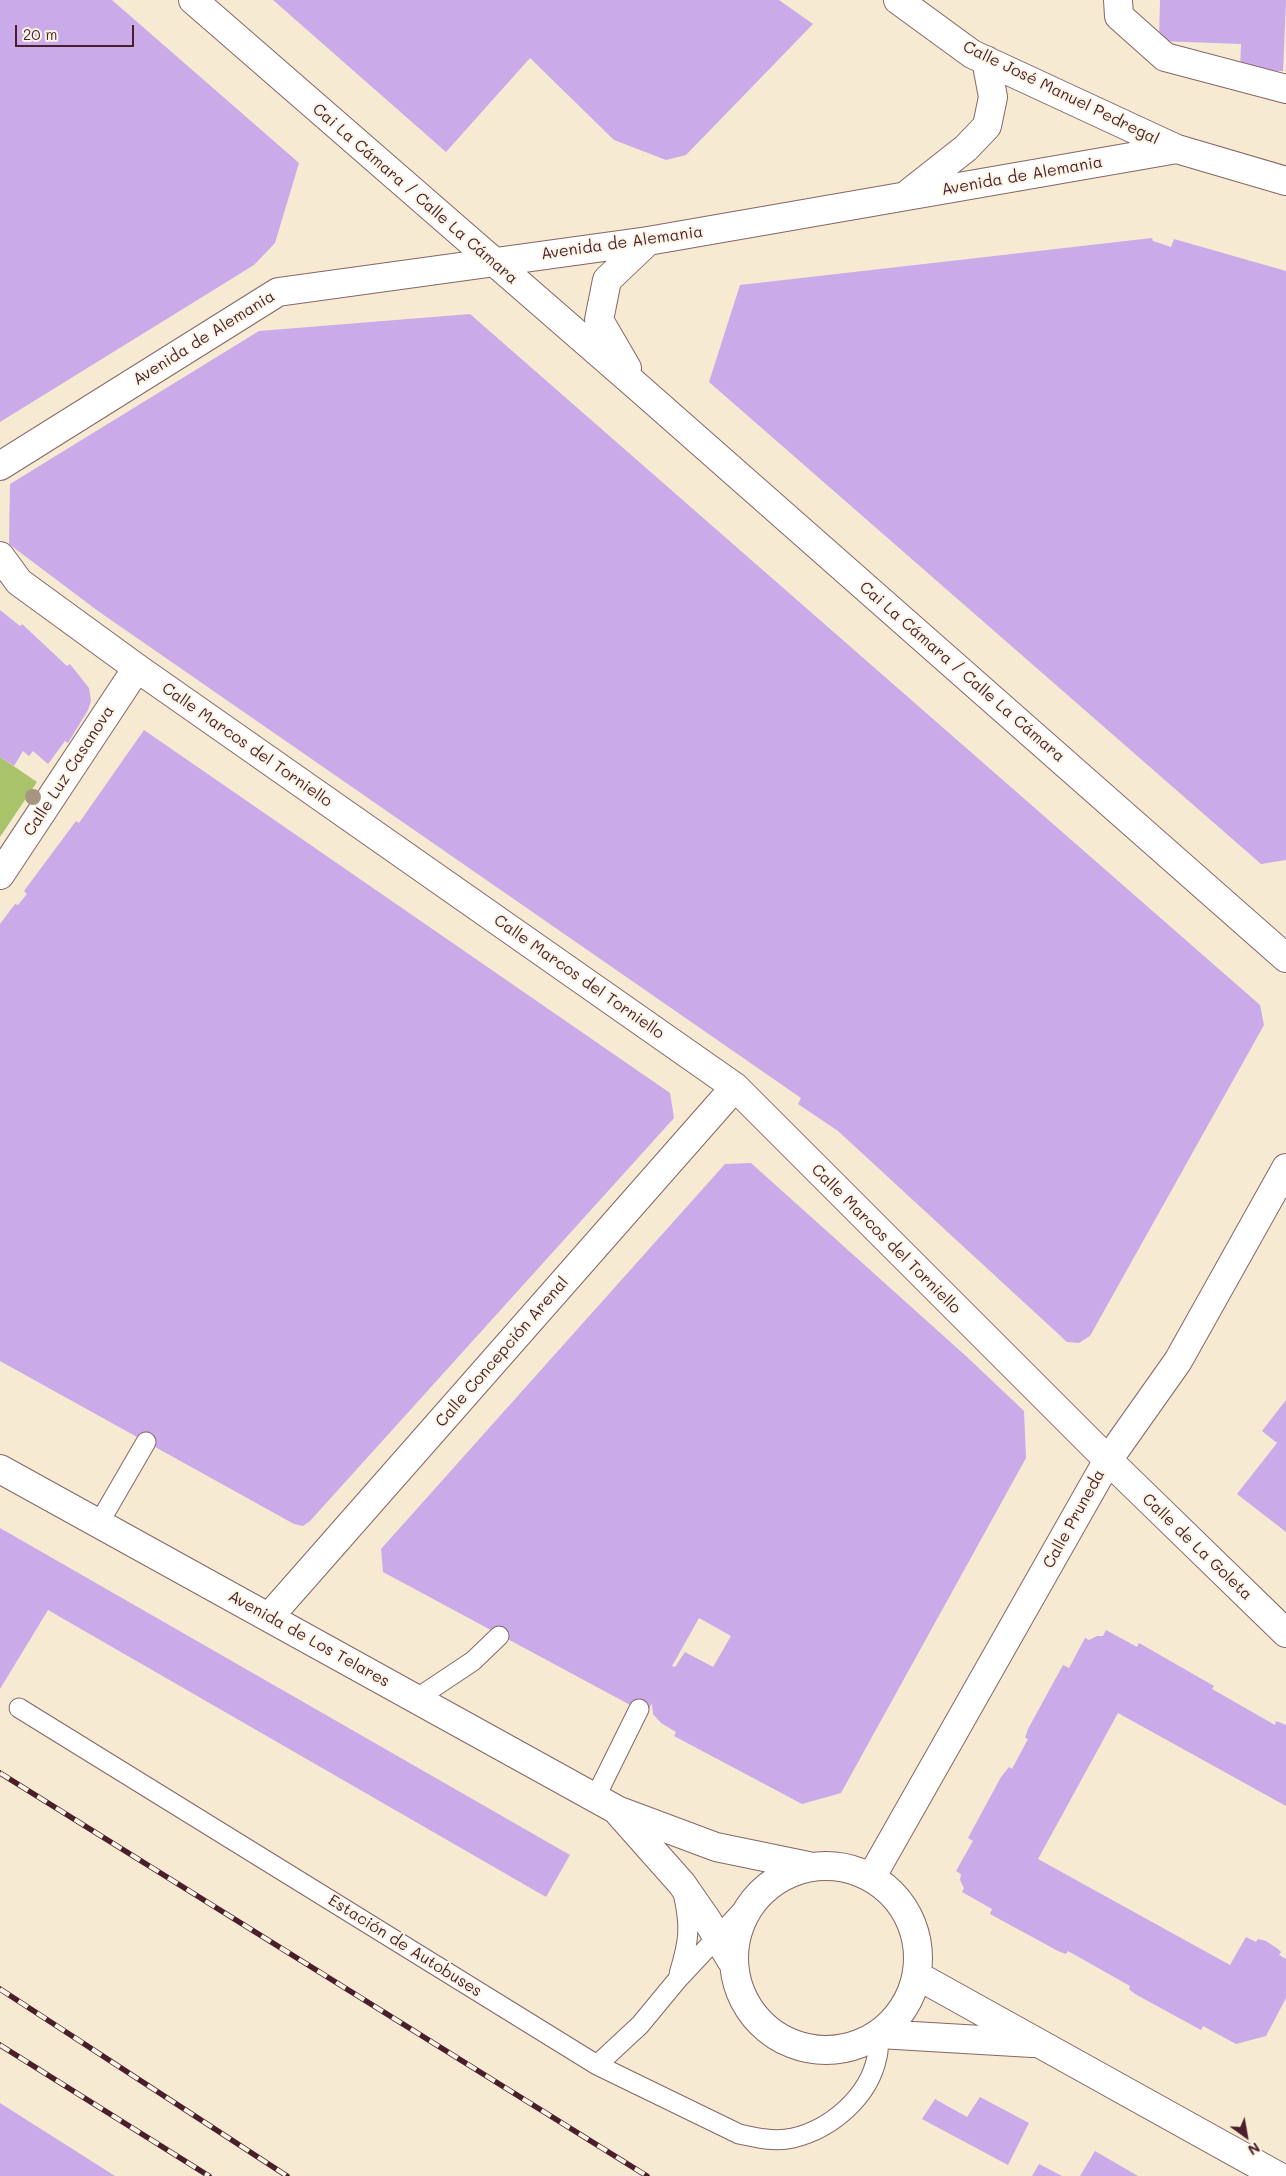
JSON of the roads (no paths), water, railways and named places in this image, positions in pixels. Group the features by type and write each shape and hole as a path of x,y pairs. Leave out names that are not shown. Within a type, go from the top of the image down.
{"street":[{"name":"Cai La Cámara / Calle La Cámara","path":"193,0 638,386 1286,958"},
{"name":"Calle José Manuel Pedregal","path":"898,0 972,54 1176,149"},
{"path":"1118,0 1118,16 1165,57 1286,89"},
{"path":"906,196 966,148 987,126 993,97 986,60"},
{"name":"Avenida de Alemania","path":"0,466 278,292 648,241 1176,149 1286,182"},
{"name":"Cai La Cámara / Calle La Cámara","path":"638,386 599,320 607,280 648,241"},
{"name":"Calle Marcos del Torniello","path":"0,556 19,582 137,668 735,1087 1108,1460"},
{"name":"Calle Luz Casanova","path":"0,875 137,668"},
{"name":"Calle Concepción Arenal","path":"269,1617 735,1087"},
{"name":"Calle Pruneda","path":"872,1876 1108,1460 1178,1362 1286,1168"},
{"name":"Calle de La Goleta","path":"1108,1460 1286,1634"},
{"name":"Avenida de Los Telares","path":"0,1469 606,1804 716,1847 808,1866"},
{"name":"Avenida de Los Telares","path":"606,1804 682,1884 731,1960"},
{"path":"840,1865 872,1876 888,1887 908,1913 918,1944 918,1976 902,2012 879,2034 850,2048 809,2049 779,2038 754,2018 738,1989 731,1960 737,1929 752,1900 778,1878 808,1866 840,1865"},
{"path":"918,1976 1278,2176"},
{"path":"879,2034 1039,2043"}],"lane":[{"path":"99,1523 146,1442"},
{"path":"416,1699 473,1661 499,1636"},
{"name":"Estación de Autobuses","path":"19,1708 597,2065 740,2134 765,2139 791,2138 816,2130 838,2118 856,2099 870,2078 877,2057 879,2034"},
{"path":"606,1804 639,1710"},
{"path":"678,1978 688,1942 688,1914 682,1884"},
{"path":"597,2065 640,2025 678,1978 752,1900"}],"railway":[{"path":"0,1773 647,2176"},
{"path":"0,1989 287,2176"},
{"path":"0,2045 209,2176"}]}
